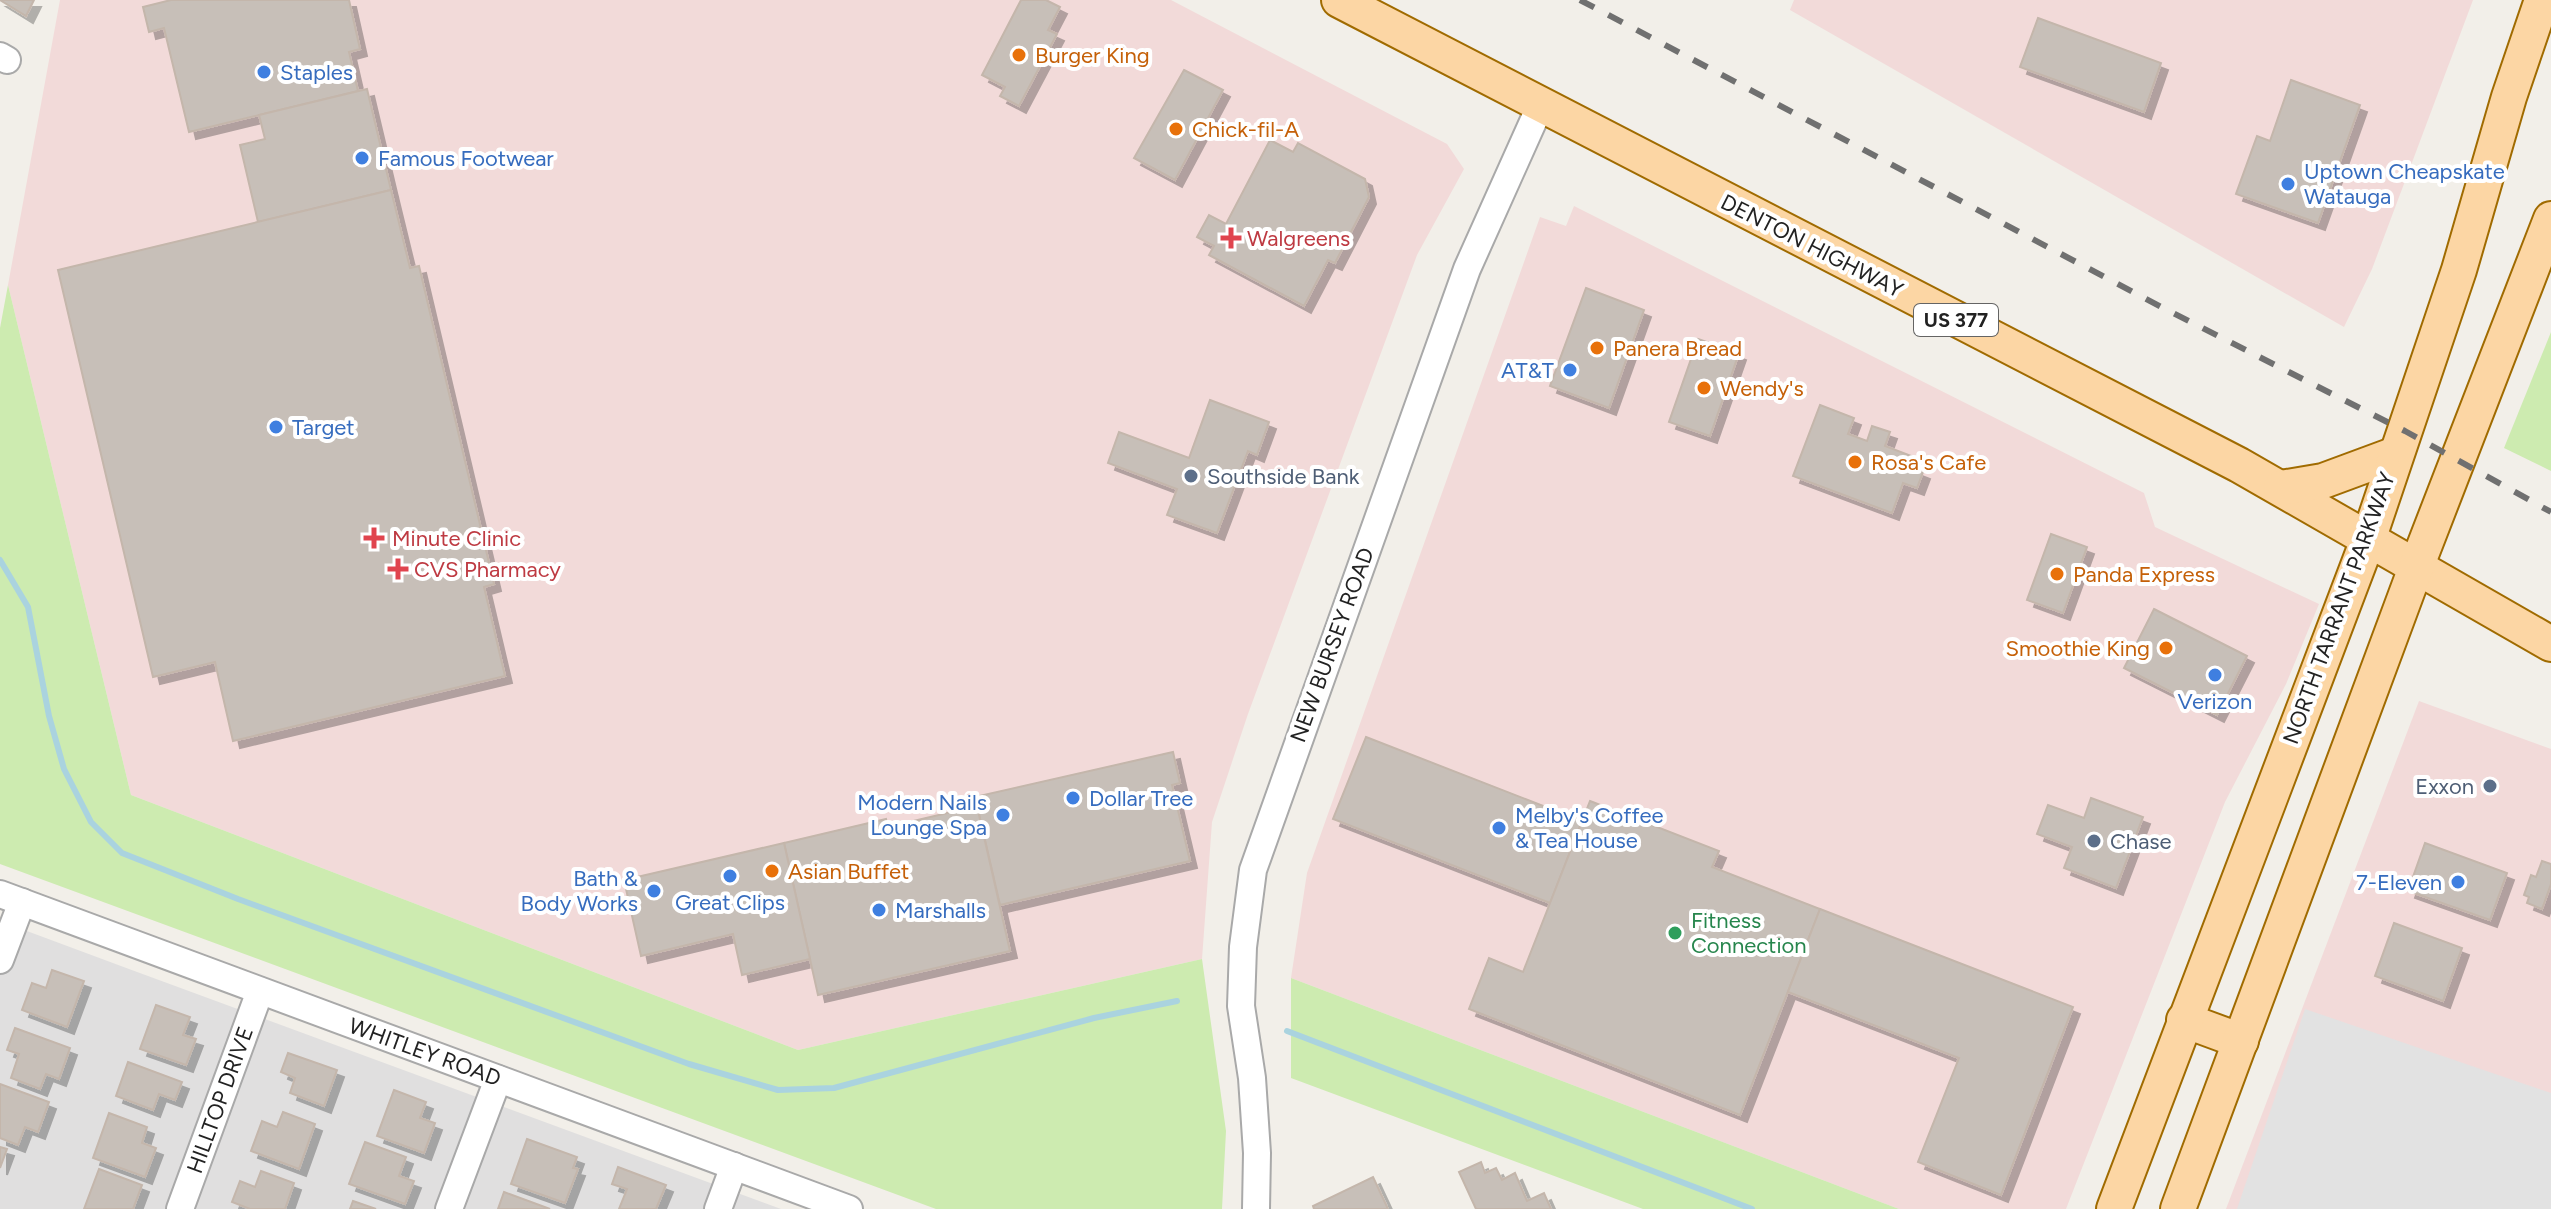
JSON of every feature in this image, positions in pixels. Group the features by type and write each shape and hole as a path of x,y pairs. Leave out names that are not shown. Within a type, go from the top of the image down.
{"main road":[{"name":"DENTON HIGHWAY","path":"1339,0 2281,488 2369,537"},
{"name":"NORTH TARRANT PARKWAY","path":"2114,1209 2369,537 2459,270 2509,97 2542,0"},
{"path":"2178,1209 2417,565 2551,219"},
{"path":"2281,488 2323,481 2396,454"},
{"name":"US 377","path":"2369,537 2463,596 2551,644"},
{"path":"2184,1020 2241,1041"}],"street":[{"name":"NEW BURSEY ROAD","path":"1256,1209 1257,1153 1252,1078 1241,1006 1243,947 1253,870 1467,269 1541,104"},
{"path":"0,960 11,898"},
{"name":"WHITLEY ROAD","path":"11,898 849,1209"},
{"name":"HILLTOP DRIVE","path":"180,1209 260,991"},
{"path":"449,1209 498,1079"},
{"path":"718,1209 734,1166"}],"shaded area":[{"path":"60,0 1171,0 1447,144 1464,169 1417,255 1248,714 1212,822 1202,959 798,1050 131,795 8,285"},
{"path":"1794,0 2473,0 2372,269 2344,327 1790,10"},
{"path":"1574,206 2144,493 2155,527 2319,604 2286,684 2225,802 2066,1209 1899,1209 1291,978 1307,873 1540,217 1566,226"},
{"path":"2419,701 2551,749 2551,1209 2226,1209"},
{"path":"0,921 129,969 781,1209 0,1209"},
{"path":"2305,1009 2551,1093 2551,1209 2237,1209"}],"green space":[{"path":"8,285 131,795 798,1050 1202,959 1226,1131 1222,1209 936,1209 0,864 0,328"},
{"path":"2551,332 2551,471 2504,448"},
{"path":"1291,978 1899,1209 1643,1209 1291,1078"}],"building":[{"path":"0,0 34,0 26,16"},
{"name":"Staples","path":"171,0 349,0 360,49 349,52 358,91 189,132 164,28 149,32 143,7"},
{"name":"Burger King","path":"1021,0 1046,0 1060,7 1048,30 1057,34 1019,106 1000,96 1005,87 982,75"},
{"path":"2038,18 2161,63 2144,112 2020,67"},
{"name":"Chick-fil-A","path":"1184,70 1223,90 1175,180 1134,158"},
{"path":"2291,80 2360,105 2318,223 2236,194 2257,136 2270,141"},
{"path":"367,89 391,190 258,222 240,145 265,139 259,115"},
{"name":"Walgreens","path":"1270,140 1293,152 1298,143 1365,179 1369,197 1335,263 1328,260 1304,306 1209,255 1214,246 1197,237 1209,215 1226,224"},
{"name":"Target","path":"391,190 410,268 419,266 494,584 484,587 505,676 233,741 215,662 153,677 58,270"},
{"name":"Panera Bread","path":"1586,288 1644,310 1609,408 1550,386"},
{"name":"Wendy's","path":"1698,339 1739,353 1710,436 1669,422"},
{"name":"Southside Bank","path":"1210,400 1269,422 1257,455 1248,451 1217,533 1167,515 1177,489 1108,463 1119,432 1189,458"},
{"name":"Rosa's Cafe","path":"1820,405 1854,418 1848,434 1867,441 1872,426 1890,432 1885,446 1914,457 1910,467 1923,472 1917,488 1903,483 1892,513 1793,476"},
{"name":"Panda Express","path":"2051,534 2087,547 2063,613 2027,600"},
{"path":"2154,609 2247,656 2217,715 2124,668"},
{"path":"1366,737 1582,821 1550,903 1333,819"},
{"path":"1173,752 1180,783 1172,785 1190,861 1000,905 975,797"},
{"name":"Chase","path":"2091,798 2143,817 2116,888 2064,868 2072,847 2037,834 2048,805 2084,818"},
{"name":"Fitness Connection","path":"1590,801 1719,851 1712,867 1820,909 1740,1115 1469,1009 1489,958 1523,972"},
{"path":"977,806 1010,951 818,995 784,843 886,819 888,827"},
{"path":"784,843 810,959 742,975 733,934 641,956 624,880"},
{"name":"7-Eleven","path":"2425,843 2507,873 2490,920 2408,891"},
{"path":"2542,861 2551,864 2551,884 2542,909 2527,903 2529,897 2524,895 2531,875 2536,877"},
{"path":"1820,909 2073,1007 2001,1195 1918,1162 1959,1058 1788,992"},
{"path":"2394,923 2462,948 2443,1001 2375,976"},
{"path":"52,970 84,981 67,1027 22,1010 32,983 46,988"},
{"path":"156,1005 190,1017 183,1035 196,1039 186,1065 140,1049"},
{"path":"15,1028 70,1048 59,1079 46,1074 40,1089 11,1078 19,1054 7,1050"},
{"path":"288,1053 337,1070 324,1106 290,1093 295,1078 281,1072"},
{"path":"128,1062 182,1082 175,1100 159,1094 153,1110 116,1096"},
{"path":"0,1084 49,1102 38,1132 25,1127 18,1145 0,1138"},
{"path":"394,1090 426,1102 420,1118 435,1123 424,1153 377,1136"},
{"path":"283,1112 315,1124 299,1169 251,1151 262,1121 277,1127"},
{"path":"109,1113 147,1127 142,1143 156,1148 145,1177 93,1158"},
{"path":"527,1139 577,1157 573,1168 578,1169 565,1203 511,1184"},
{"path":"365,1142 406,1157 399,1176 414,1181 405,1204 349,1184"},
{"path":"0,1147 7,1149 0,1168"},
{"path":"1481,1162 1485,1173 1496,1168 1502,1180 1515,1173 1527,1201 1544,1193 1551,1209 1476,1209 1459,1172"},
{"path":"618,1167 666,1185 656,1209 619,1209 627,1189 612,1184"},
{"path":"99,1169 142,1185 133,1209 84,1209"},
{"path":"261,1171 294,1183 285,1209 250,1209 232,1202 240,1181 255,1187"},
{"path":"1373,1177 1388,1209 1314,1209 1313,1206"},
{"path":"504,1192 550,1209 498,1209"},
{"path":"353,1201 376,1209 350,1209"}],"waterway":[{"path":"0,560 28,607 49,716 64,769 91,822 122,853 238,899 689,1064 778,1090 834,1088 1094,1018 1177,1001"},
{"path":"1287,1031 1752,1209"}],"railway":[{"path":"1580,0 2169,311 2405,431 2551,512"}],"place":[{"name":"Burger King","path":"1019,55"},
{"name":"Staples","path":"264,72"},
{"name":"Chick-fil-A","path":"1176,129"},
{"name":"Famous Footwear","path":"362,158"},
{"name":"Uptown Cheapskate Watauga","path":"2288,184"},
{"name":"Walgreens","path":"1231,238"},
{"name":"Panera Bread","path":"1597,348"},
{"name":"AT&T","path":"1570,370"},
{"name":"Wendy's","path":"1704,388"},
{"name":"Target","path":"276,427"},
{"name":"Rosa's Cafe","path":"1855,462"},
{"name":"Southside Bank","path":"1191,476"},
{"name":"Minute Clinic","path":"374,538"},
{"name":"CVS Pharmacy","path":"398,569"},
{"name":"Panda Express","path":"2057,574"},
{"name":"Smoothie King","path":"2166,648"},
{"name":"Verizon","path":"2215,675"},
{"name":"Exxon","path":"2490,786"},
{"name":"Dollar Tree","path":"1073,798"},
{"name":"Modern Nails Lounge Spa","path":"1003,815"},
{"name":"Melby's Coffee & Tea House","path":"1499,828"},
{"name":"Chase","path":"2094,841"},
{"name":"Asian Buffet","path":"772,871"},
{"name":"Great Clips","path":"730,876"},
{"name":"7-Eleven","path":"2458,882"},
{"name":"Bath & Body Works","path":"654,891"},
{"name":"Marshalls","path":"879,910"},
{"name":"Fitness Connection","path":"1675,933"}]}
